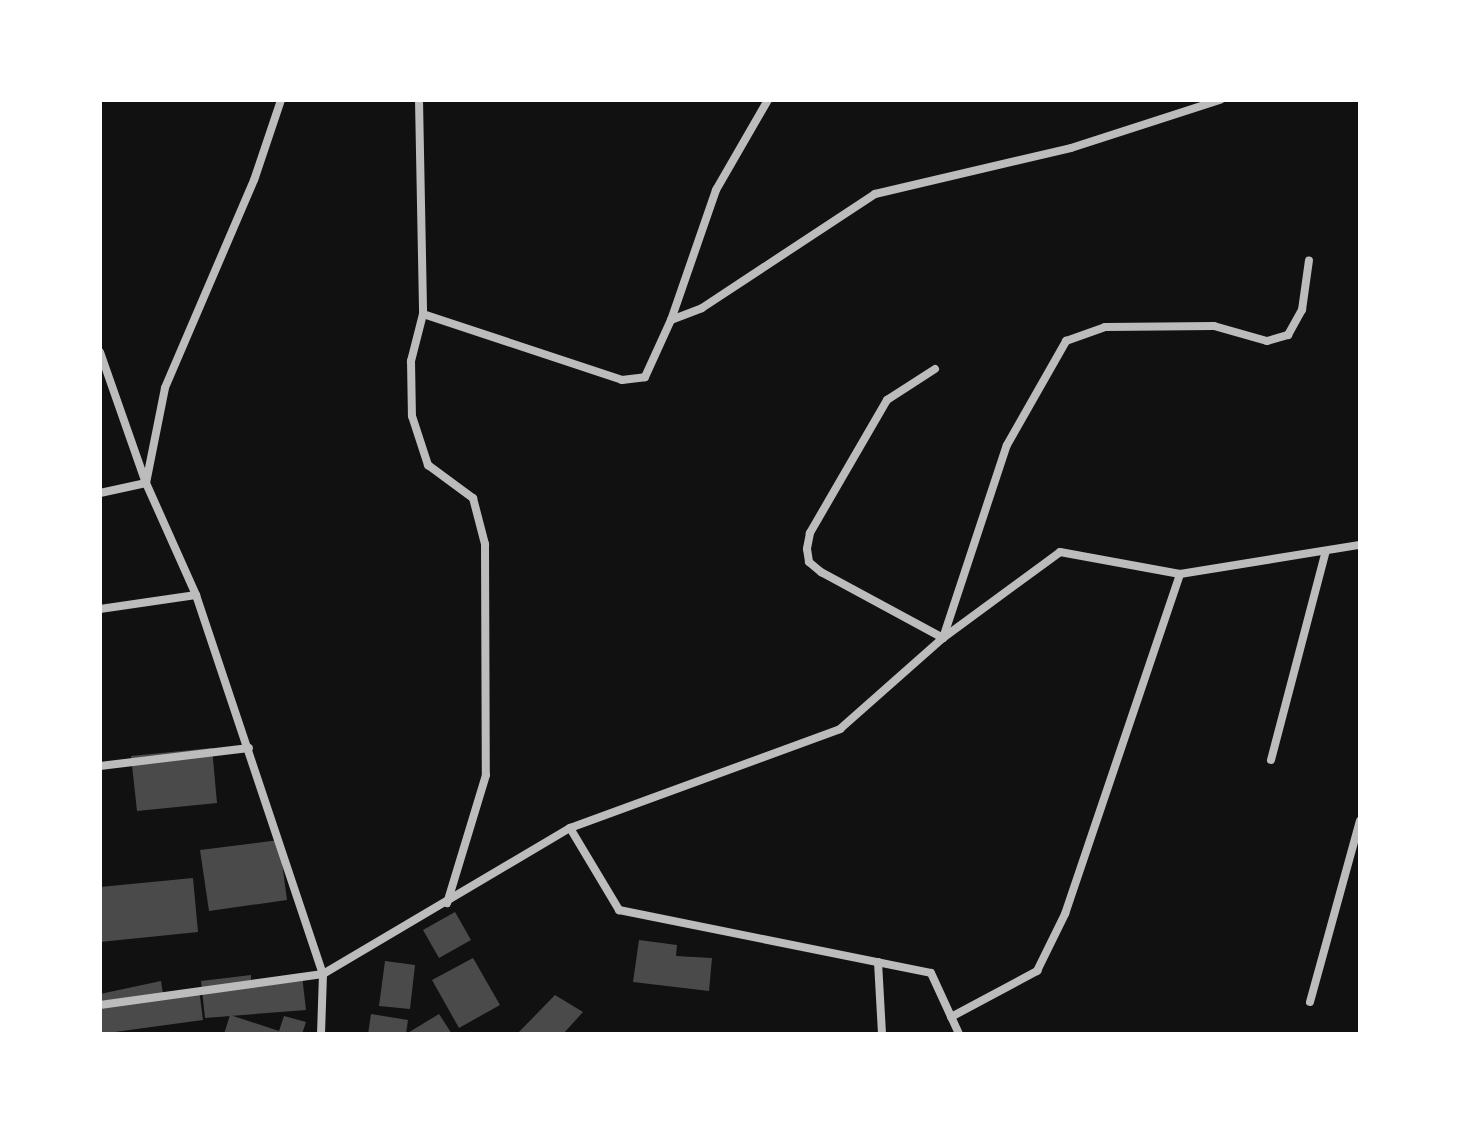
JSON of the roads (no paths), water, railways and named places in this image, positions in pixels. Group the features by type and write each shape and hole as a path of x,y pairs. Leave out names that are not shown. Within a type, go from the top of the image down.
{"street":[{"path":"146,483 165,388 254,180 281,100"},
{"path":"419,100 423,314 411,361 412,416 428,465 473,498 485,544 486,775 447,904"},
{"path":"423,314 622,380 645,377 671,320 716,190 768,100"},
{"path":"671,320 702,308 875,194 1071,148 1220,100"},
{"path":"943,638 1007,445 1066,341 1105,327 1214,326 1267,341 1288,335 1302,310 1309,260"},
{"path":"100,352 146,483 196,595 323,974 321,1034"},
{"path":"935,369 887,400 810,533 807,549 809,562 821,572 943,638"},
{"path":"100,493 146,483"},
{"path":"100,1005 323,974 447,904 570,828 840,729 943,638 1060,552 1180,574 1325,554 1360,545"},
{"path":"1271,760 1325,554"},
{"path":"951,1017 1037,971 1065,914 1180,574"},
{"path":"100,609 196,595"},
{"path":"100,766 249,748"},
{"path":"1310,1002 1360,821"},
{"path":"570,828 619,910 931,973 959,1034"},
{"path":"878,962 882,1034"}]}
